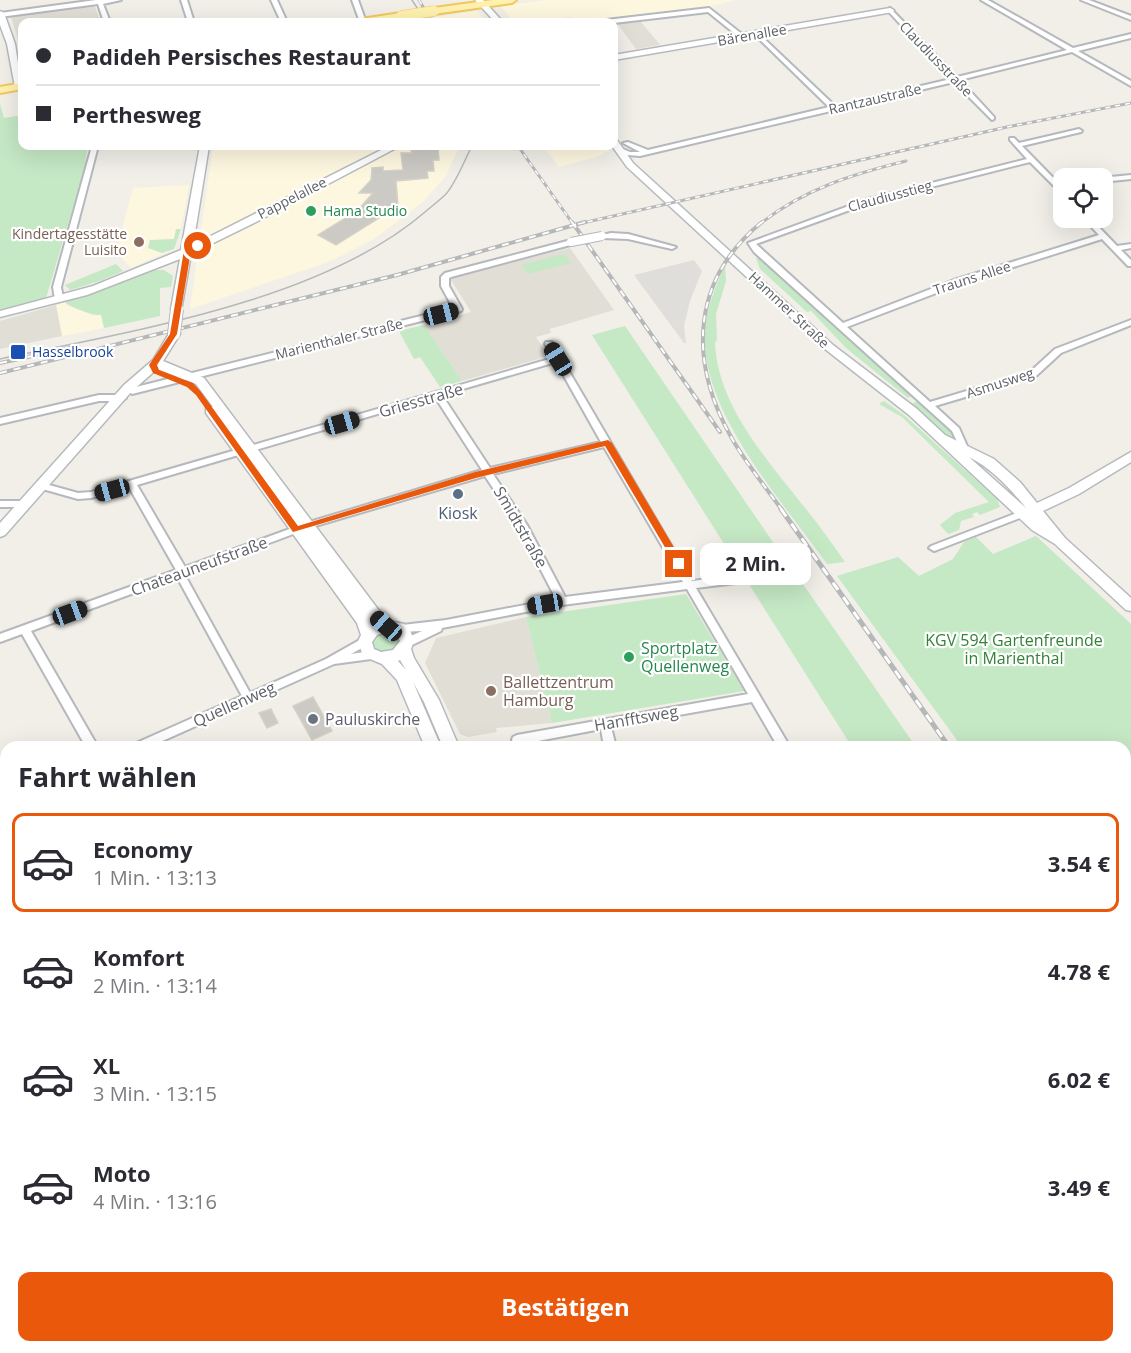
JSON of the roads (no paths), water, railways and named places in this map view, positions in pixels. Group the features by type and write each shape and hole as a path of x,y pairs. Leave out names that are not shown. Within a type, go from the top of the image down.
{"main road":[{"path":"388,18 482,2 512,0"},
{"path":"0,84 18,84"},
{"path":"0,90 18,85"}],"street":[{"path":"18,72 0,14 118,0"},
{"path":"184,0 190,18"},
{"path":"274,0 282,18"},
{"path":"355,0 361,18"},
{"name":"Claudiusstraße","path":"880,0 992,118"},
{"path":"984,0 1131,84"},
{"path":"1084,0 1131,18"},
{"path":"100,1 106,18"},
{"path":"482,2 496,18"},
{"path":"618,21 710,10 741,36"},
{"name":"Bärenallee","path":"618,57 890,10"},
{"path":"757,34 834,108"},
{"name":"Rantzaustraße","path":"633,155 1131,36"},
{"path":"1053,180 1015,142 1079,131"},
{"name":"Hammer Straße","path":"619,145 647,152"},
{"name":"Hammer Straße","path":"619,145 633,155 644,176"},
{"name":"Hammer Straße","path":"619,145 630,165 829,347 902,403 940,436 947,446 1028,511"},
{"path":"59,299 57,287 94,150"},
{"path":"0,532 127,394 157,367 174,334 203,150"},
{"name":"Pappelallee","path":"0,314 106,285 188,250 387,150"},
{"name":"Claudiusstieg","path":"752,243 870,200 1032,160"},
{"path":"1113,179 1131,177"},
{"path":"1096,228 1131,264"},
{"path":"191,230 206,235 223,233"},
{"name":"Marienthaler Straße","path":"0,421 99,398 127,394 458,309 445,286 444,281 448,275 571,243 621,234 656,245 672,247"},
{"name":"Trauns Allee","path":"842,326 957,282 1104,236"},
{"name":"Hammer Straße","path":"752,243 956,430 963,446"},
{"path":"1116,248 1131,246"},
{"path":"146,268 170,270 175,273 181,283"},
{"name":"Asmusweg","path":"928,405 1033,374 1058,351 1131,322"},
{"path":"549,344 781,741"},
{"name":"Griesstraße","path":"42,486 83,496 132,484 558,359"},
{"path":"157,367 192,376 200,381 245,450"},
{"path":"157,367 190,385 198,393 245,450 302,527 375,616 404,640 406,659 431,700 448,741"},
{"name":"Smidtstraße","path":"438,395 522,525 562,601"},
{"name":"Hammer Straße","path":"940,436 963,446 989,462 1015,485 1028,511 1044,532 1060,541 1131,606"},
{"name":"Chateauneufstraße","path":"0,639 302,527 488,472 608,443"},
{"path":"934,548 1028,511 1089,483 1131,456"},
{"path":"132,484 248,698"},
{"path":"0,504 25,504"},
{"path":"302,527 364,621 373,647 403,677 430,741"},
{"path":"373,647 397,655 404,640 446,624 562,601 777,574"},
{"path":"373,647 376,628 386,626"},
{"path":"25,630 89,741"},
{"name":"Quellenweg","path":"151,741 330,662 373,647"},
{"name":"Hanfftsweg","path":"517,740 756,697"},
{"path":"604,724 608,741"}],"tram line":[{"path":"412,0 423,18"},
{"path":"0,359 165,324 280,290 334,269 383,243 446,194 470,150"}],"railway":[{"path":"419,0 430,18"},
{"path":"578,224 1007,127 1131,103"},
{"path":"521,150 573,224"},
{"path":"760,224 794,201 830,184 906,161"},
{"path":"574,225 585,222"},
{"path":"762,222 739,244 722,269 710,294 704,321 703,349 707,378 716,406 730,435 782,510"},
{"path":"0,373 397,275 574,225"},
{"path":"574,225 720,432"},
{"path":"0,363 74,347"},
{"path":"781,509 945,741"}],"place":[{"name":"Hama Studio","path":"311,211"},
{"name":"Kindertagesstätte Luisito","path":"139,242"},
{"name":"Hasselbrook","path":"18,352"},
{"name":"Kiosk","path":"458,494"},
{"name":"Sportplatz Quellenweg","path":"629,657"},
{"name":"Ballettzentrum Hamburg","path":"491,691"},
{"name":"Pauluskirche","path":"313,719"}],"park label":[{"name":"KGV 594 Gartenfreunde in Marienthal","path":"1014,649"}]}
